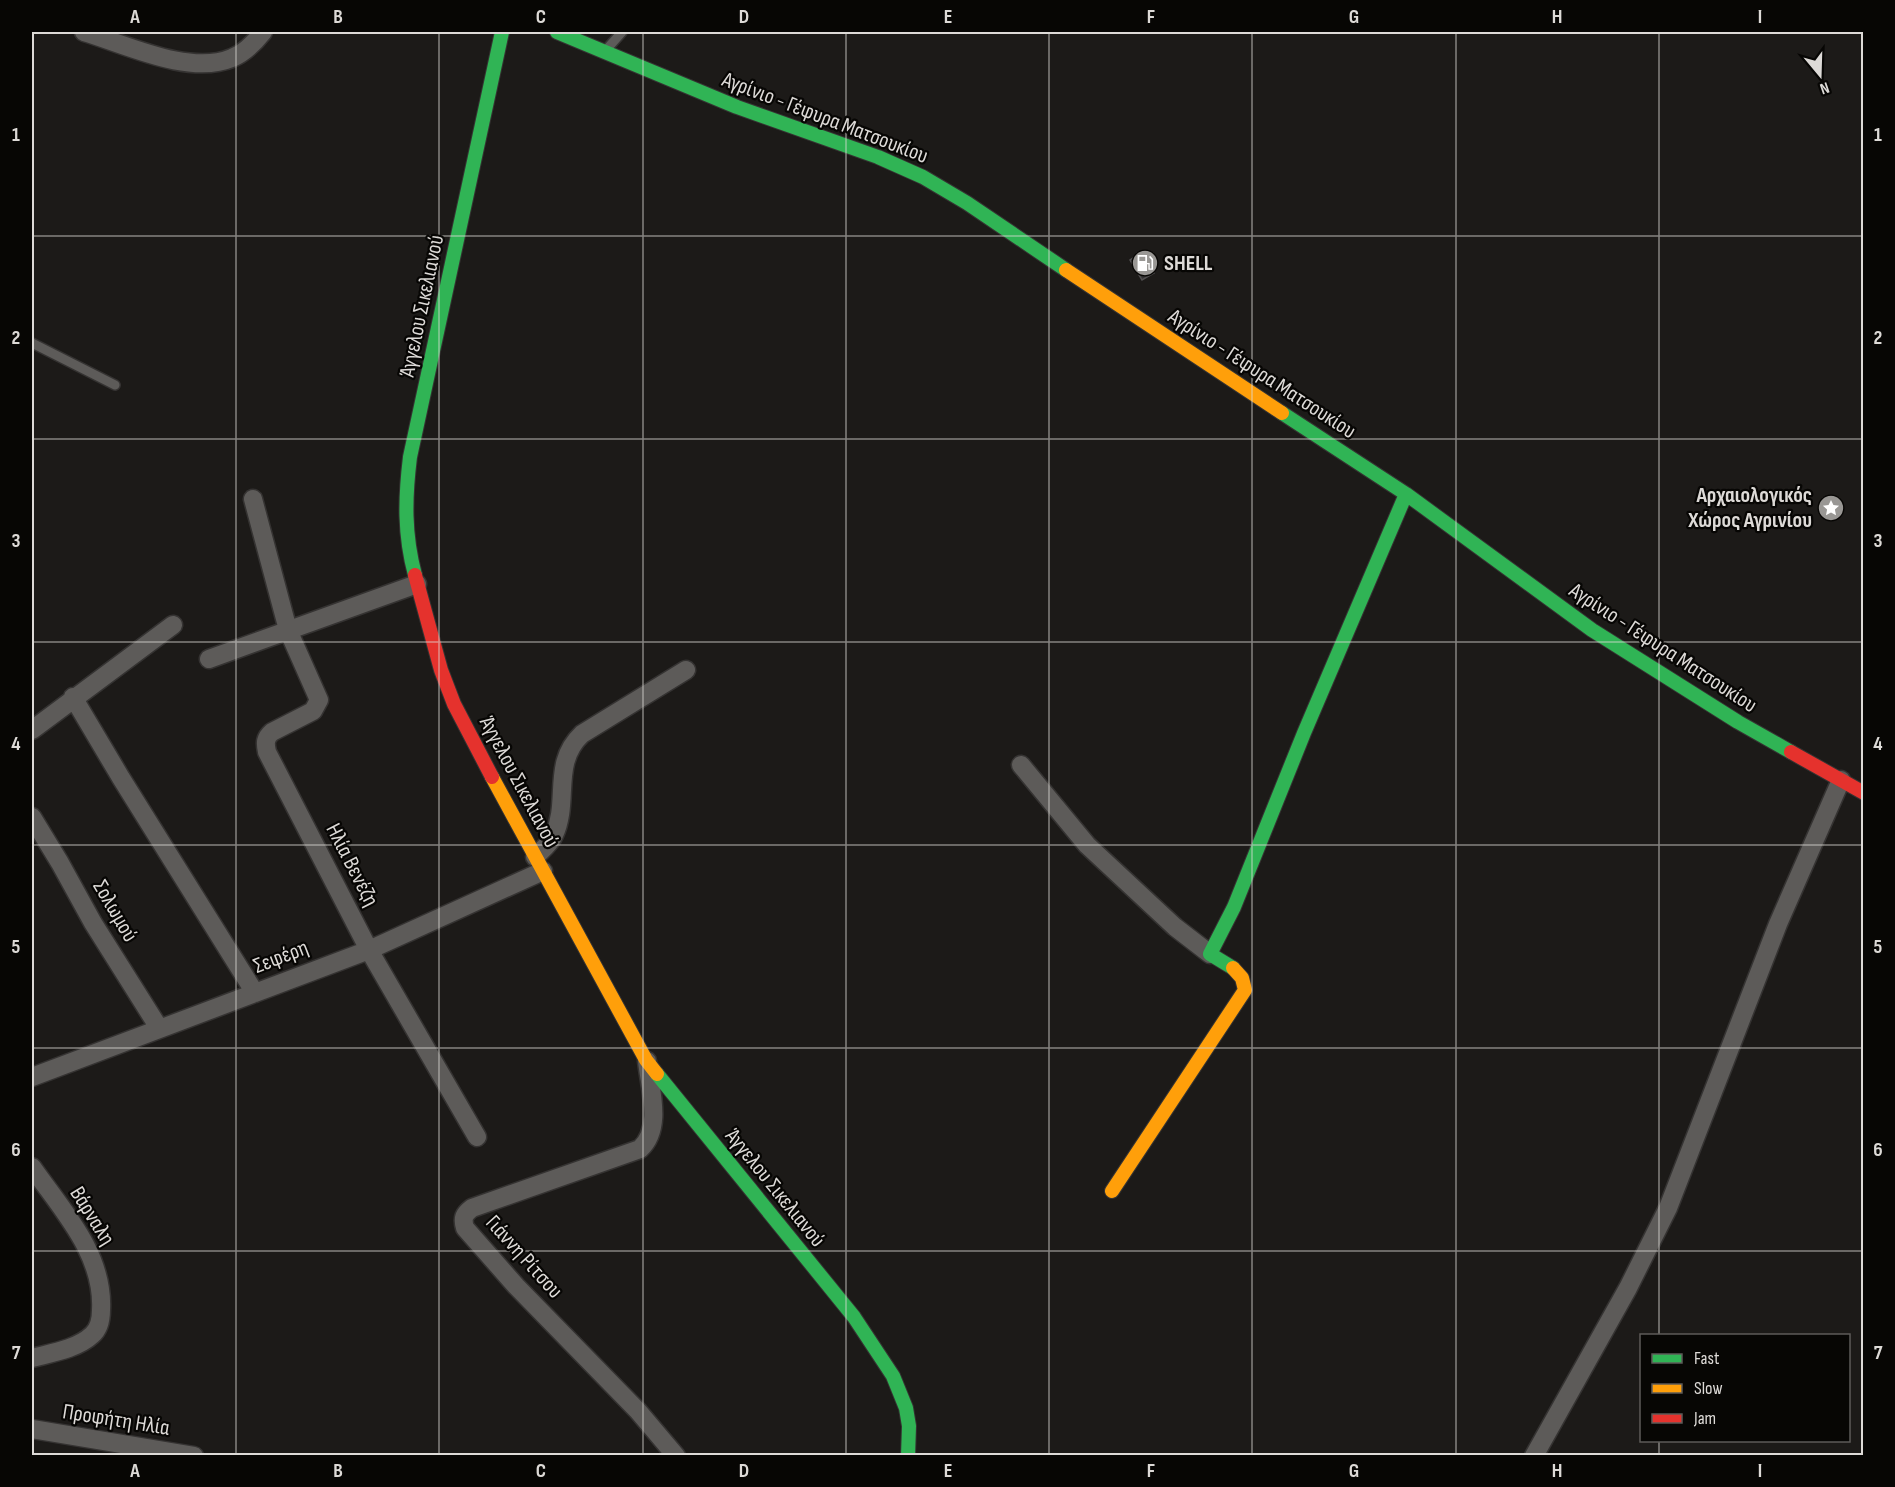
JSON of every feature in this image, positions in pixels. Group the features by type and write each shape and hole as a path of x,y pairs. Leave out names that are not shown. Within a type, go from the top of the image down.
{"street":[{"path":"84,32 163,57 201,63 220,62 238,55 263,32"},
{"name":"Άγγελου Σικελιανού","path":"502,32 410,457 405,495 409,553 441,670 454,704 646,1059 686,1113 854,1317 893,1376 906,1408 909,1426 908,1455"},
{"name":"Αγρίνιο - Γέφυρα Ματσουκίου","path":"557,32 737,107 878,157 923,177 967,203 1167,338 1406,494 1592,630 1738,722 1863,793"},
{"path":"1210,954 1234,907 1304,733 1406,494"},
{"path":"254,499 288,630"},
{"path":"209,659 417,584"},
{"path":"32,730 73,697 173,625"},
{"name":"Ηλία Βενέζη","path":"288,630 318,693 318,706 314,711 267,736 265,741 267,752 369,950 477,1137"},
{"path":"539,864 557,826 564,762 573,742 582,734 686,670"},
{"path":"73,697 255,993"},
{"path":"1021,765 1087,845 1176,927 1210,954 1240,973 1246,984 1245,990 1112,1191"},
{"path":"1534,1455 1628,1288 1668,1208 1778,924 1841,780"},
{"name":"Σολωμού","path":"32,817 93,923 159,1028"},
{"name":"Σεφέρη","path":"32,1077 369,950 539,864"},
{"name":"Γιάννη Ρίτσου","path":"646,1059 653,1119 652,1131 647,1142 640,1149 472,1208 465,1213 463,1221 465,1228 516,1286 638,1410 676,1455"},
{"name":"Βάρναλη","path":"32,1167 87,1246 97,1270 102,1303 99,1321 93,1334 77,1344 32,1358"},
{"name":"Προφήτη Ηλία","path":"32,1430 166,1454 194,1455"}],"lane":[{"path":"605,52 622,32"},
{"path":"32,343 115,386"}],"building":[{"path":"1142,252 1154,273 1142,280 1130,260"}],"traffic: fast":[{"path":"415,575 406,516 410,457 502,32"},
{"path":"557,32 737,107 878,157 923,177 967,203 1066,270"},
{"path":"1282,413 1406,494 1592,630 1738,722 1791,752"},
{"path":"1233,968 1210,954 1234,907 1304,733 1406,494"},
{"path":"657,1074 854,1317 893,1376 906,1408 909,1426 908,1456"}],"traffic: slow":[{"path":"1066,270 1282,413"},
{"path":"492,777 646,1060 657,1074"},
{"path":"1112,1191 1245,990 1242,978 1233,968"}],"traffic: jam":[{"path":"415,575 441,670 454,704 492,777"},
{"path":"1791,752 1864,793"}],"place":[{"name":"SHELL","path":"1145,263"},
{"name":"Αρχαιολογικός Χώρος Αγρινίου","path":"1831,508"}]}
